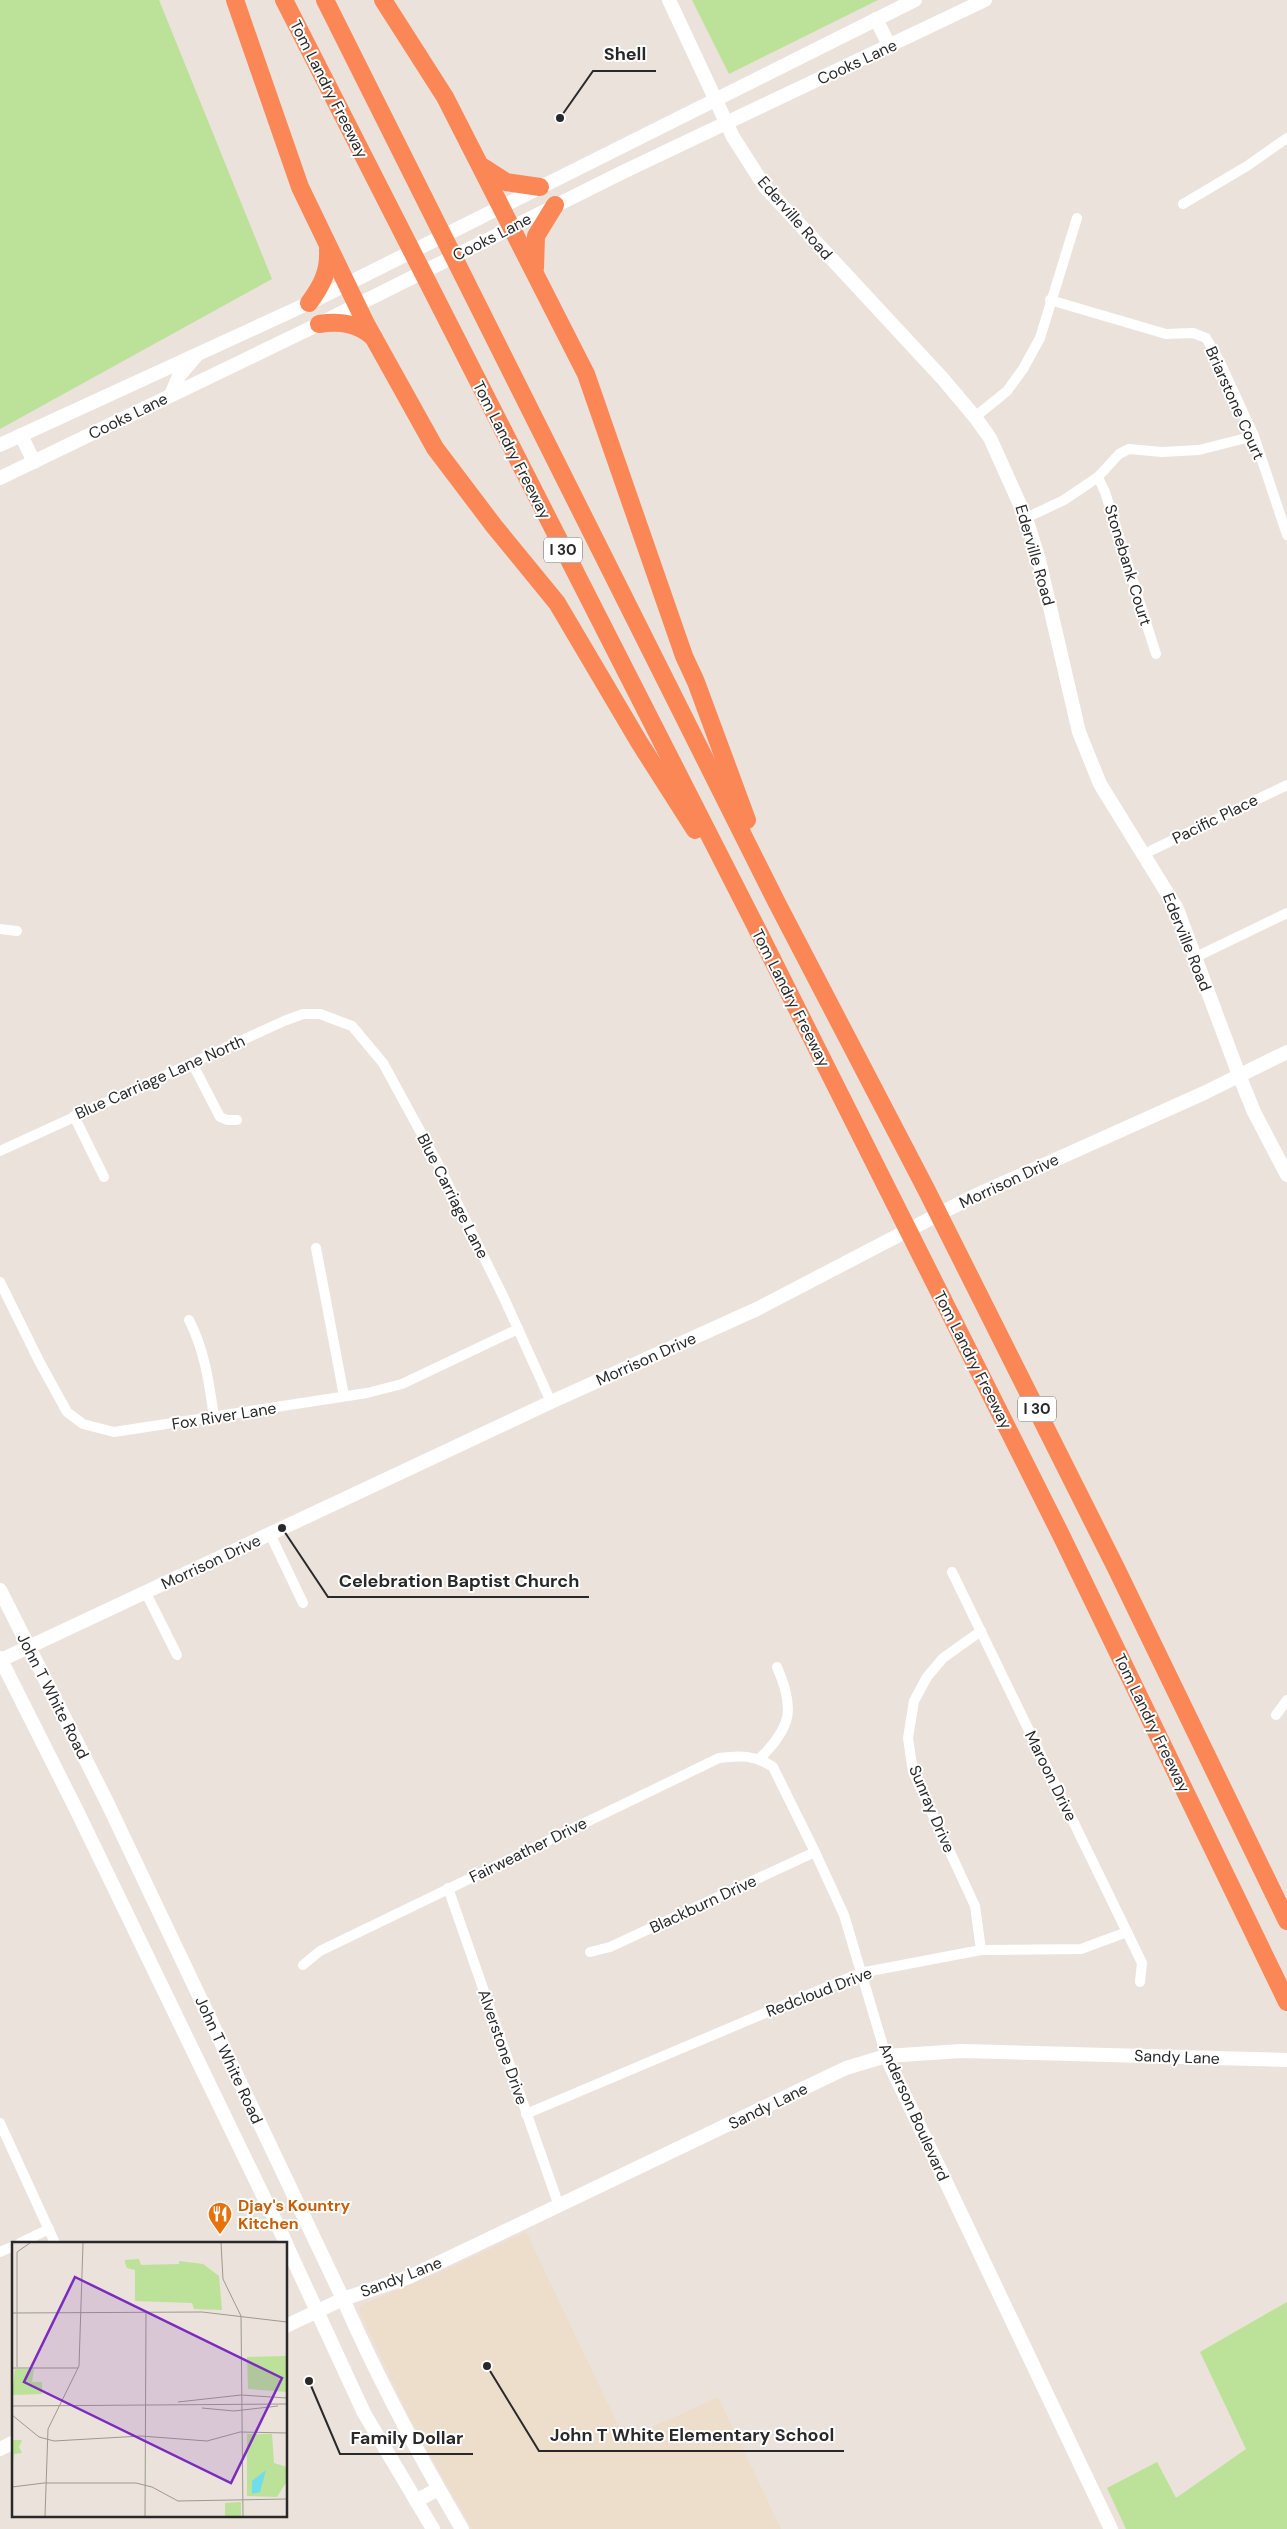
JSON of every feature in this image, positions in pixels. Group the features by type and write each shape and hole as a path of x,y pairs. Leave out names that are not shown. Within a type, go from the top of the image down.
{"highway":[{"path":"235,0 300,186 374,339 435,448 494,526 557,602 639,742 752,919"},
{"name":"Tom Landry Freeway","path":"284,0 752,919 1061,1536 1287,2002"},
{"name":"Tom Landry Freeway","path":"325,0 777,903 926,1189 1116,1568 1287,1921"},
{"path":"383,0 432,74 502,206 586,374 684,656 696,682 777,903"},
{"path":"481,166 506,182 540,187"},
{"path":"535,271 536,236 556,205"},
{"path":"309,303 326,276 329,265 328,247"},
{"path":"319,324 347,323 368,332 374,339"}],"street":[{"name":"Ederville Road","path":"669,0 726,123 743,155 778,204 943,379 976,417 990,438 1026,518 1040,560 1079,732 1100,784 1177,909 1254,1112 1287,1175"},
{"name":"Cooks Lane","path":"0,445 309,303 915,0"},
{"name":"Cooks Lane","path":"0,478 319,324 556,205 986,0"},
{"path":"876,19 890,47"},
{"path":"1183,204 1247,166 1287,138"},
{"path":"976,417 1006,392 1023,369 1040,338 1050,300 1077,218"},
{"name":"Briarstone Court","path":"1050,300 1166,334 1194,333 1206,338 1219,360 1254,436 1287,535"},
{"path":"171,395 179,376 200,352"},
{"path":"21,435 34,462"},
{"path":"1026,518 1064,500 1098,477 1118,454 1129,449 1162,452 1200,450 1254,436"},
{"name":"Stonebank Court","path":"1098,477 1106,492 1156,654"},
{"name":"Pacific Place","path":"1144,854 1287,785"},
{"path":"1196,958 1287,913"},
{"path":"0,930 17,931"},
{"name":"Blue Carriage Lane North","path":"0,1151 284,1021 303,1014 324,1015"},
{"name":"Blue Carriage Lane","path":"324,1015 352,1026 383,1063 438,1164 551,1402"},
{"name":"Morrison Drive","path":"0,1659 28,1648 146,1593 551,1402 757,1309 968,1199 1204,1093 1287,1052"},
{"path":"192,1063 220,1117 227,1120 237,1120"},
{"path":"74,1116 104,1177"},
{"path":"316,1248 344,1396"},
{"name":"Fox River Lane","path":"0,1282 39,1361 67,1412 83,1424 114,1432 214,1418 402,1384 518,1329"},
{"path":"188,1320 200,1341 204,1355 214,1418"},
{"path":"270,1534 304,1603"},
{"name":"Maroon Drive","path":"952,1572 1142,1963 1140,1982"},
{"name":"John T White Road","path":"0,1590 106,1800 343,2299 371,2364 438,2489 462,2529"},
{"path":"146,1593 177,1655"},
{"name":"Sunray Drive","path":"981,1631 943,1658 926,1677 914,1701 908,1738 913,1772 975,1906 981,1950"},
{"name":"John T White Road","path":"0,1659 77,1811 286,2242"},
{"path":"760,1758 778,1740 788,1717 788,1691 777,1668"},
{"path":"1276,1715 1287,1700"},
{"name":"Fairweather Drive","path":"303,1965 320,1951 719,1758 740,1755 760,1758"},
{"name":"Anderson Boulevard","path":"760,1758 773,1767 816,1852 844,1915 886,2056 1111,2529"},
{"name":"Blackburn Drive","path":"590,1952 610,1947 816,1852"},
{"name":"Alverstone Drive","path":"448,1888 559,2206"},
{"name":"Redcloud Drive","path":"526,2114 860,1973 981,1950 1081,1949 1127,1932"},
{"name":"Sandy Lane","path":"288,2325 343,2299 409,2277 846,2068 886,2056 961,2051 1287,2060"},
{"path":"0,2123 55,2242"},
{"path":"22,2242 49,2229"},
{"path":"0,2252 12,2247"},
{"name":"John T White Road","path":"288,2247 364,2413 433,2529"},
{"path":"0,2449 12,2443"},
{"path":"416,2501 438,2489"}],"shaded area":[{"path":"526,2232 625,2440 718,2397 781,2529 472,2529 411,2421 360,2313 359,2306 445,2270"}],"green space":[{"path":"0,0 159,0 272,279 0,429"},
{"path":"692,0 878,0 729,74"},
{"path":"1287,2302 1287,2529 1126,2529 1107,2488 1157,2462 1176,2498 1246,2449 1200,2352"}],"place":[{"name":"Shell","path":"560,118"},
{"name":"Celebration Baptist Church","path":"282,1528"},
{"name":"Djay's Kountry Kitchen","path":"220,2235"},
{"name":"John T White Elementary School","path":"487,2366"},
{"name":"Family Dollar","path":"309,2381"}]}
